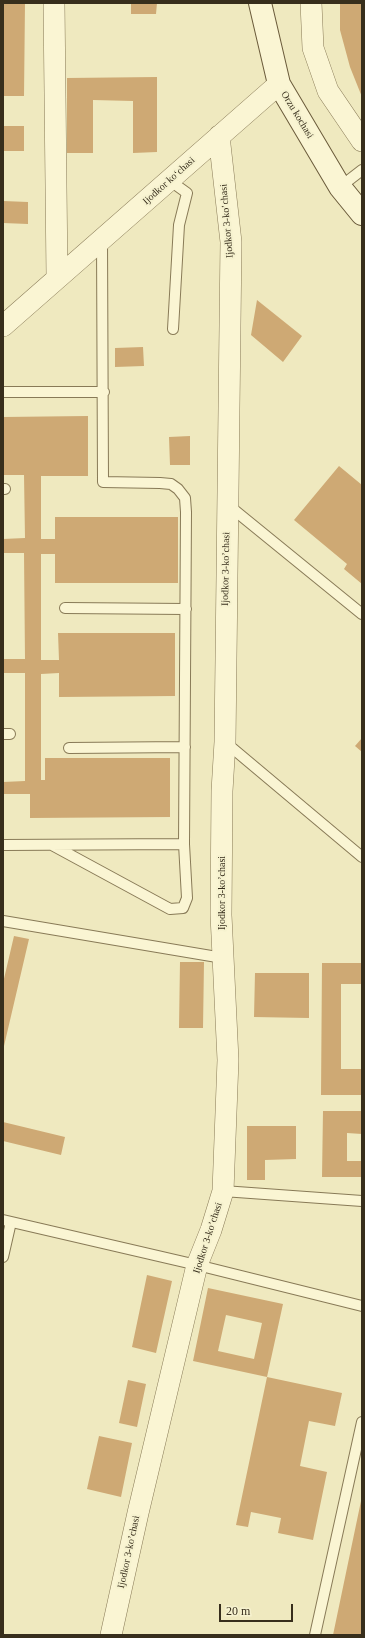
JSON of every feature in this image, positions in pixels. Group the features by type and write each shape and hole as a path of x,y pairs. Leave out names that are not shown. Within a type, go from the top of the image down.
{"main road":[{"name":"Orzu kochasi","path":"260,3 279,84 340,188 362,214"}],"street":[{"path":"54,3 57,277"},
{"path":"311,3 313,48 328,91 362,141"},
{"name":"Ijodkor koʻchasi","path":"3,326 57,277 102,240 279,84"},
{"name":"Ijodkor 3-koʼchasi","path":"111,1635 138,1513 197,1265 211,1230 223,1191 228,1060 223,958 222,799 225,742 231,242 219,136"}],"lane":[{"path":"340,188 362,170"},
{"path":"169,180 187,193 178,225 173,329"},
{"path":"50,844 170,909 183,908 187,898 184,844 186,512 184,498 178,489 171,484 103,482 104,392 102,240"},
{"path":"3,392 104,392"},
{"path":"227,504 362,614"},
{"path":"65,608 186,609"},
{"path":"225,742 362,857"},
{"path":"69,748 185,747"},
{"path":"3,845 184,844"},
{"path":"3,921 223,958"},
{"path":"223,1191 362,1201"},
{"path":"3,1257 7,1221 197,1265 362,1306"},
{"path":"315,1635 362,1422"}],"building":[{"path":"3,3 25,3 24,96 3,96"},
{"path":"131,3 157,3 156,14 131,14"},
{"path":"340,3 362,3 362,97 350,67 340,30"},
{"path":"157,77 157,152 133,153 133,101 93,100 93,153 67,153 67,78"},
{"path":"3,126 24,126 24,151 3,151"},
{"path":"3,201 28,202 28,224 3,223"},
{"path":"257,300 302,336 283,362 251,335"},
{"path":"143,347 144,366 115,367 115,348"},
{"path":"88,416 88,476 41,476 41,539 55,539 55,517 178,517 178,583 55,583 55,554 41,554 41,660 59,660 58,633 175,633 175,696 59,697 59,673 41,674 41,780 45,780 45,758 170,758 170,817 30,818 30,794 3,794 3,782 25,781 25,673 3,673 3,659 25,659 24,553 3,553 3,539 25,538 24,475 3,475 3,417"},
{"path":"190,436 190,465 170,465 169,437"},
{"path":"339,466 362,485 362,584 344,569 347,564 294,520"},
{"path":"362,738 362,752 355,746"},
{"path":"14,936 29,939 4,1046 3,983"},
{"path":"180,962 204,962 203,1028 179,1028"},
{"path":"322,963 362,963 362,984 341,984 341,1069 362,1069 362,1095 321,1095"},
{"path":"255,973 309,973 309,1018 254,1017"},
{"path":"323,1111 362,1111 362,1134 347,1133 347,1161 362,1161 362,1177 322,1177"},
{"path":"3,1122 65,1137 61,1155 3,1141"},
{"path":"247,1126 296,1126 296,1159 265,1160 265,1180 247,1180"},
{"path":"147,1275 172,1281 156,1353 132,1347"},
{"path":"208,1288 283,1304 267,1377 193,1361","holes":["226,1315 262,1323 254,1359 218,1351"]},
{"path":"267,1377 342,1393 335,1426 309,1421 300,1466 327,1472 313,1540 278,1533 281,1518 251,1512 248,1527 236,1525"},
{"path":"128,1380 146,1384 137,1427 119,1423"},
{"path":"99,1436 132,1443 121,1497 87,1489"},
{"path":"361,1501 362,1635 333,1635"}]}
